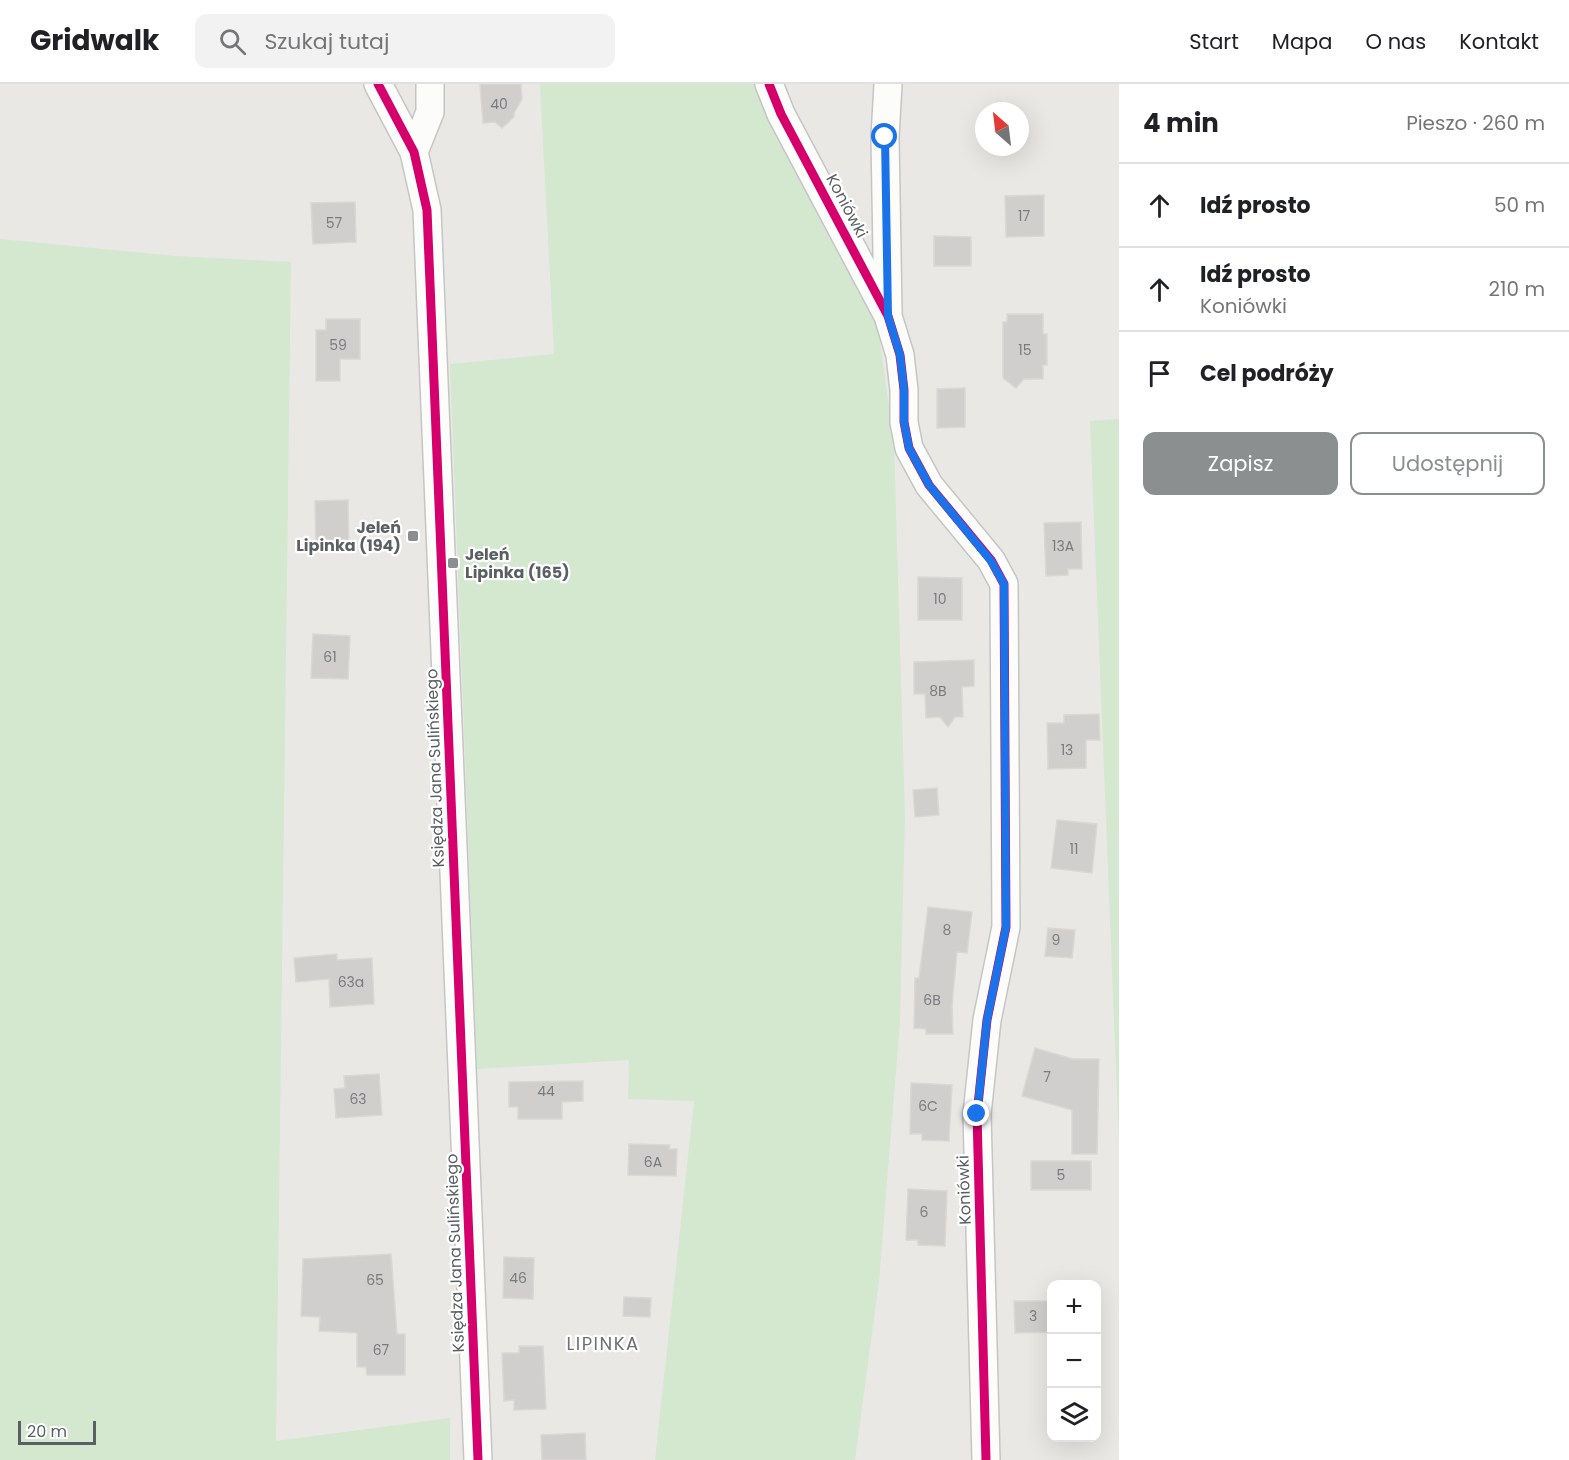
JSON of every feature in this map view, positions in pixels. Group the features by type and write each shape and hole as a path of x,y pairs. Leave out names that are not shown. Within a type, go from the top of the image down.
{"street":[{"name":"Księdza Jana Sulińskiego","path":"378,84 414,152 427,210 478,1460"},
{"path":"414,152 430,112 430,84"},
{"name":"Koniówki","path":"769,84 782,114 888,316 900,355 904,390 904,422 909,448 929,485 991,561 1004,584 1006,927 987,1020 977,1114 986,1460"},
{"path":"888,84 885,137 888,316"}],"green space":[{"path":"540,84 758,84 878,328 894,442 905,816 900,1021 879,1281 855,1460 655,1460 694,1101 628,1099 629,1060 477,1069 450,364 554,354"},
{"path":"0,239 176,256 291,262 276,1441 450,1418 450,1460 0,1460"},
{"path":"1119,419 1119,1144 1090,421"}],"building":[{"path":"480,84 521,84 522,99 514,117 502,128 495,122 483,123"},
{"path":"1044,195 1044,236 1006,237 1005,196"},
{"path":"355,202 356,242 313,244 311,203"},
{"path":"934,236 971,237 971,266 934,266"},
{"path":"1007,314 1043,314 1043,334 1047,334 1047,365 1043,365 1043,379 1024,379 1016,388 1003,378 1003,322 1007,322"},
{"path":"326,319 360,319 360,359 340,359 340,381 316,381 316,330 326,330"},
{"path":"965,388 965,427 937,428 937,389"},
{"path":"348,500 349,552 316,552 315,501"},
{"path":"1081,522 1082,569 1068,569 1068,575 1046,576 1044,523"},
{"path":"918,577 962,578 962,620 918,620"},
{"path":"313,634 350,636 348,679 311,678"},
{"path":"974,660 974,686 962,687 963,717 955,717 948,727 940,717 926,718 925,694 914,694 914,662"},
{"path":"1099,714 1100,740 1086,740 1086,768 1048,769 1047,723 1064,723 1064,715"},
{"path":"937,788 939,815 915,817 913,790"},
{"path":"1057,820 1097,824 1092,873 1051,868"},
{"path":"928,907 972,912 967,953 957,952 952,1006 953,1034 926,1034 926,1029 914,1028 915,978 919,978"},
{"path":"1048,928 1075,930 1072,958 1045,956"},
{"path":"337,954 337,960 372,958 374,1004 330,1007 329,979 296,982 294,958"},
{"path":"1035,1048 1073,1059 1099,1059 1097,1154 1072,1154 1072,1110 1022,1096"},
{"path":"379,1074 382,1115 336,1118 334,1089 345,1088 344,1076"},
{"path":"583,1081 583,1101 562,1102 562,1119 518,1119 518,1107 509,1107 509,1082"},
{"path":"911,1083 952,1085 949,1141 922,1140 922,1134 910,1134"},
{"path":"629,1144 670,1145 669,1149 677,1149 676,1176 628,1175"},
{"path":"1031,1161 1091,1161 1091,1190 1031,1190"},
{"path":"908,1189 947,1191 945,1246 918,1245 918,1240 906,1240"},
{"path":"391,1254 397,1334 405,1334 405,1375 367,1375 366,1367 357,1367 357,1333 319,1331 320,1317 301,1316 303,1259"},
{"path":"504,1257 534,1258 533,1299 503,1298"},
{"path":"624,1297 651,1298 650,1317 623,1316"},
{"path":"1014,1301 1047,1301 1047,1332 1015,1333"},
{"path":"519,1346 543,1346 546,1409 514,1410 514,1400 504,1401 502,1353 519,1353"},
{"path":"585,1433 586,1460 542,1460 541,1435"}],"cycle path":[{"path":"378,84 414,152 427,210 478,1460"},
{"path":"769,84 781,114 888,316 900,355 904,390 904,422 909,448 929,485 991,560 1004,584 1006,927 987,1020 977,1114 986,1460"}],"place":[{"name":"Jeleń Lipinka (194)","path":"413,536"},
{"name":"Jeleń Lipinka (165)","path":"453,563"}],"district":[{"name":"LIPINKA","path":"603,1343"}],"route":[{"path":"885,137 888,316 900,355 904,390 904,422 909,448 929,485 991,561 1004,584 1006,927 987,1020 977,1114"}]}
